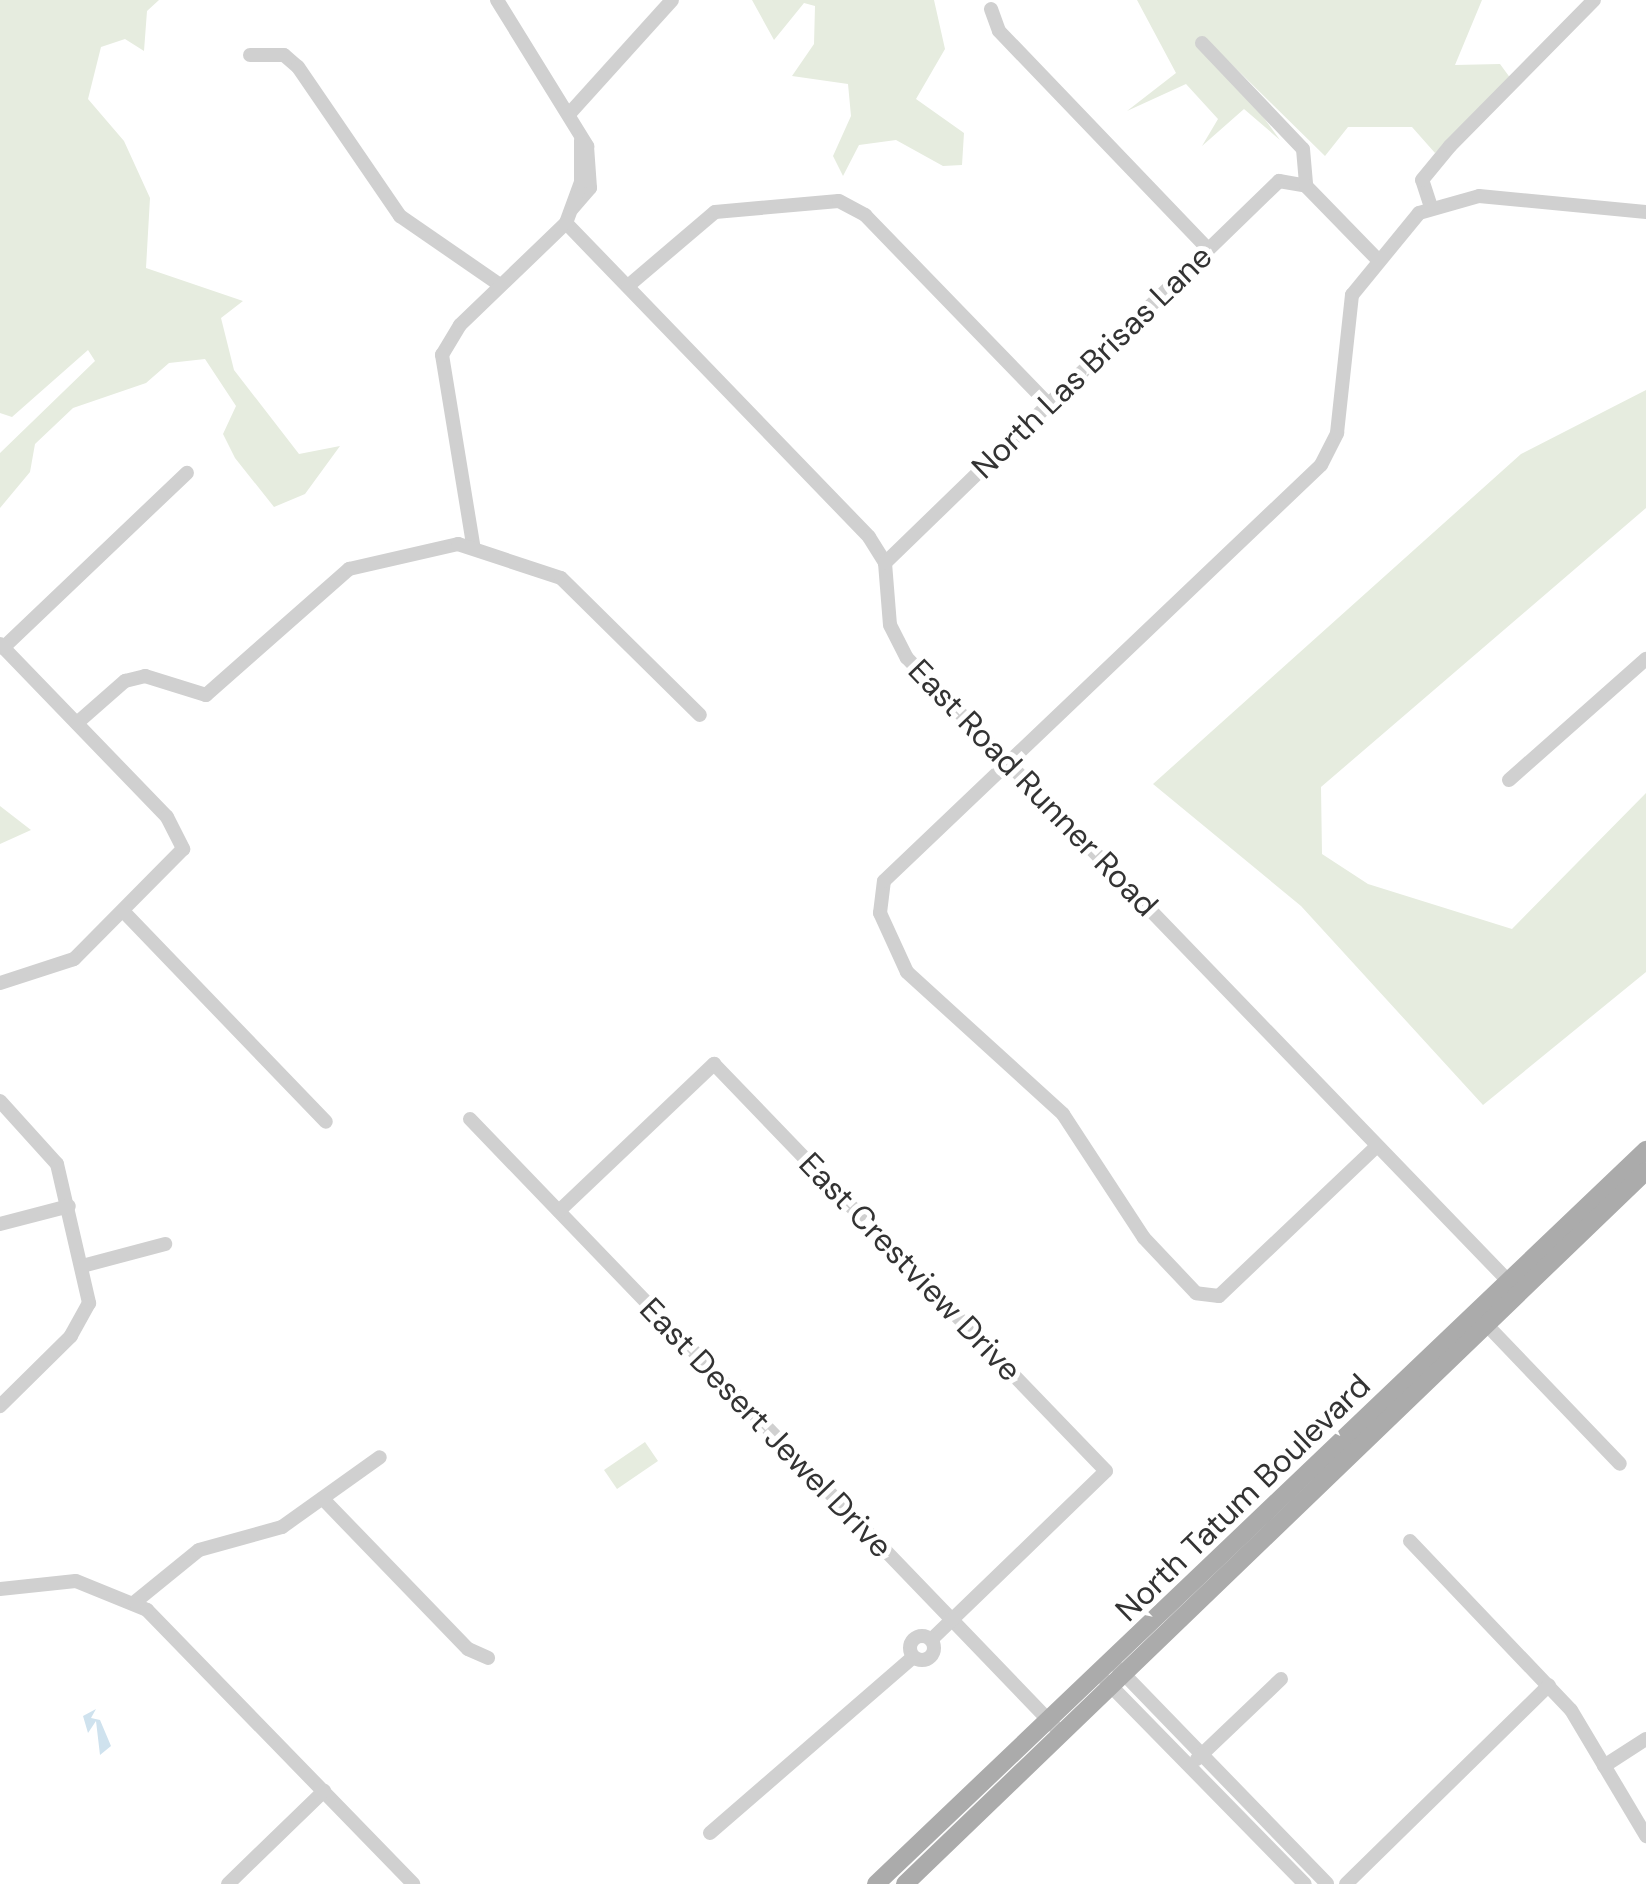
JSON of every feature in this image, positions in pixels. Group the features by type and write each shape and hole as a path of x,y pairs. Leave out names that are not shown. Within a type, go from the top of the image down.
{"main road":[{"name":"North Tatum Boulevard","path":"876,1884 1057,1729 1481,1320 1638,1178 1646,1150"},
{"name":"North Tatum Boulevard","path":"905,1884 1057,1729"}],"street":[{"path":"474,544 442,355 500,285 569,216 590,188 581,140 570,113 497,0"},
{"path":"570,113 672,0"},
{"path":"1430,204 1422,180 1594,0"},
{"path":"990,9 999,30 1208,249"},
{"path":"1202,43 1303,149 1306,186 1374,257"},
{"path":"250,55 284,55 298,67 410,226 500,285"},
{"name":"North Las Brisas Lane","path":"885,562 1279,181 1306,186"},
{"path":"1377,1146 1208,1300 1144,1238 1063,1114 919,988 880,913 890,872 1321,465 1337,434 1348,308 1374,257 1430,204 1508,196 1646,212"},
{"path":"628,286 715,212 839,202 865,215 1048,404"},
{"path":"569,216 628,286 885,562"},
{"path":"0,983 56,970 124,912 183,848 180,832 2,646 188,472"},
{"path":"77,723 124,680 145,676 206,695 350,570 409,548 474,544 561,578 700,715"},
{"name":"East Road Runner Road","path":"885,562 899,645 1515,1288"},
{"path":"1509,780 1646,659"},
{"path":"124,912 326,1122"},
{"name":"East Crestview Drive","path":"559,1212 714,1064 1106,1471 951,1622"},
{"path":"0,1101 57,1164 86,1265 84,1318 0,1406"},
{"name":"East Desert Jewel Drive","path":"470,1119 1057,1729"},
{"path":"0,1224 69,1206"},
{"path":"86,1265 165,1244"},
{"path":"1481,1320 1620,1464"},
{"path":"134,1602 199,1550 282,1527 380,1457"},
{"path":"324,1500 468,1649 488,1658"},
{"path":"1410,1542 1549,1686 1646,1836"},
{"path":"0,1589 76,1581 134,1602 413,1884"},
{"path":"710,1833 913,1657 932,1656 932,1640 951,1622"},
{"path":"1114,1676 1202,1754 1327,1884"},
{"path":"1114,1676 1190,1766 1305,1884"},
{"path":"1190,1766 1281,1678"},
{"path":"1346,1884 1549,1686"},
{"path":"1604,1766 1646,1739"},
{"path":"228,1884 324,1791"},
{"path":"1358,1872 1369,1884"}],"shaded area":[{"path":"0,0 159,0 147,11 144,51 125,39 101,47 88,99 124,141 150,198 146,268 243,301 221,318 234,370 299,454 340,446 305,494 274,507 235,458 223,434 236,406 205,359 169,363 146,383 73,408 35,444 30,472 0,508 0,453 95,361 88,350 12,417 0,413"},
{"path":"752,0 934,0 945,49 916,99 964,133 962,165 943,166 896,140 859,145 843,176 833,156 851,116 848,84 792,76 814,44 815,6 804,3 774,40"},
{"path":"1137,0 1482,0 1455,65 1500,64 1511,79 1435,153 1412,127 1348,127 1325,156 1206,39 1280,140 1244,109 1202,146 1218,119 1186,84 1127,111 1176,73"},
{"path":"1646,390 1646,508 1321,787 1322,854 1368,884 1512,929 1646,793 1646,972 1483,1105 1301,906 1153,784 1521,454"},
{"path":"0,806 31,830 0,844"},
{"path":"645,1442 658,1461 617,1489 604,1470"}],"water":[{"path":"96,1709 91,1718 100,1720 111,1746 100,1755 96,1721 88,1733 83,1716"}]}
